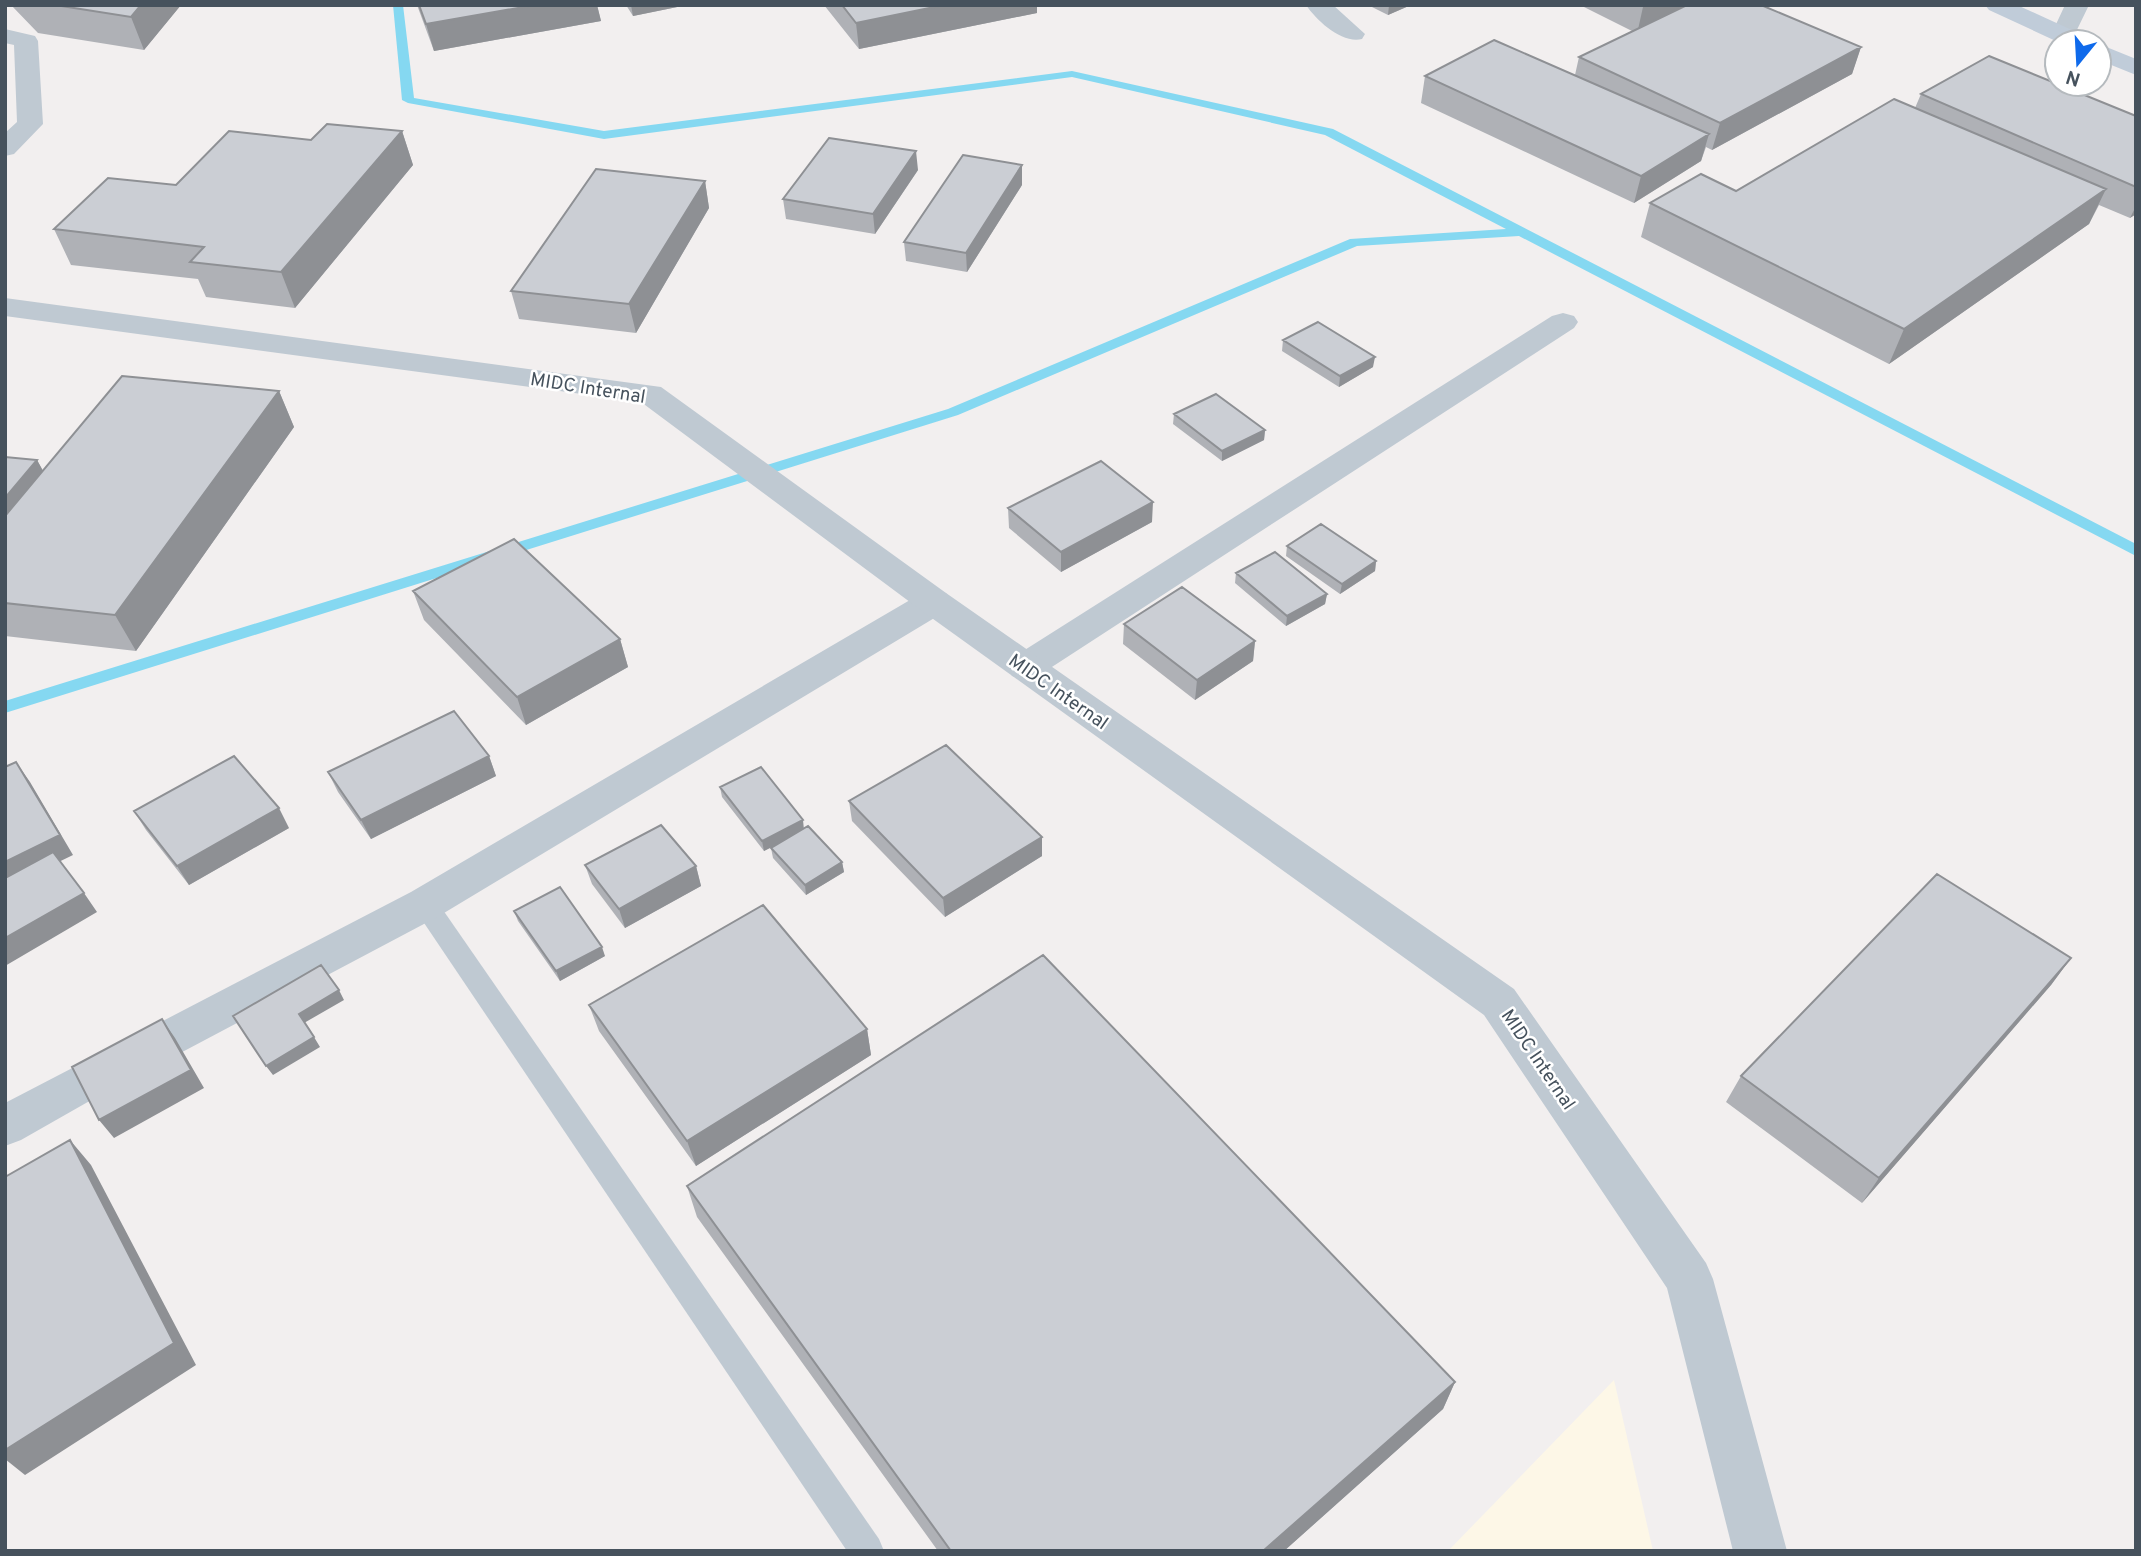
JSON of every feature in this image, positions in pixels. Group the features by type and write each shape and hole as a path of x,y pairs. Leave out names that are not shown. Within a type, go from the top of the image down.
{"main road":[{"path":"1997,5 2049,28"},
{"path":"2113,57 2136,68"}],"street":[{"path":"1318,5 1353,34"},
{"path":"2073,28 2077,5"},
{"path":"5,36 26,41 30,124 5,148"},
{"name":"MIDC Internal","path":"5,307 650,394 934,602 1499,1002 1689,1279 1760,1551"},
{"path":"1025,667 1563,323"},
{"path":"5,1126 425,904 934,602"}],"lane":[{"path":"425,904 867,1551"}],"shaded area":[{"path":"1614,1380 1653,1551 1448,1551"}],"building":[{"path":"55,5 141,5 131,17"},
{"path":"419,5 535,5 426,24"},
{"path":"842,5 944,5 856,23"},
{"path":"1687,5 1761,5 1861,47 1720,123 1579,57"},
{"path":"1494,40 1709,134 1641,176 1425,76"},
{"path":"1989,56 2043,78 2043,98 2092,98 2136,116 2136,187 1921,94"},
{"path":"1894,99 2106,189 1904,329 1650,203 1701,174 1736,191"},
{"path":"327,124 402,131 281,272 190,262 204,247 54,229 108,178 176,185 229,131 311,140"},
{"path":"829,138 916,151 873,214 783,199"},
{"path":"963,155 1022,165 966,253 904,242"},
{"path":"596,169 705,181 629,304 511,291"},
{"path":"1318,322 1375,357 1340,376 1283,340"},
{"path":"122,376 279,391 115,615 5,603 5,516"},
{"path":"1216,394 1265,430 1222,451 1174,414"},
{"path":"5,457 37,460 5,498"},
{"path":"1101,461 1153,502 1061,552 1008,508"},
{"path":"1321,524 1376,561 1342,584 1287,546"},
{"path":"514,539 620,639 517,697 413,591"},
{"path":"1275,552 1327,594 1287,616 1236,573"},
{"path":"1182,587 1255,641 1197,680 1124,624"},
{"path":"454,711 489,756 361,820 328,772"},
{"path":"946,745 1042,837 943,898 849,801"},
{"path":"234,756 279,808 177,866 134,811"},
{"path":"16,762 60,835 5,862 5,767"},
{"path":"761,767 803,820 762,841 720,787"},
{"path":"661,825 696,866 619,909 585,865"},
{"path":"808,826 842,862 805,885 771,848"},
{"path":"53,852 84,893 5,938 5,878"},
{"path":"1937,874 2071,958 1879,1178 1741,1076"},
{"path":"560,887 602,947 556,971 514,911"},
{"path":"763,905 867,1029 687,1141 589,1005"},
{"path":"1043,955 1455,1382 1263,1551 951,1551 687,1186"},
{"path":"321,965 339,990 299,1014 314,1037 266,1066 233,1016"},
{"path":"162,1019 191,1070 99,1120 72,1067"},
{"path":"70,1140 174,1343 5,1450 5,1177"}],"waterway":[{"path":"398,5 408,100 604,135 1072,74 1329,132 1522,232"},
{"path":"5,707 953,412 1355,242 1522,232"},
{"path":"1522,232 2136,551"}]}
